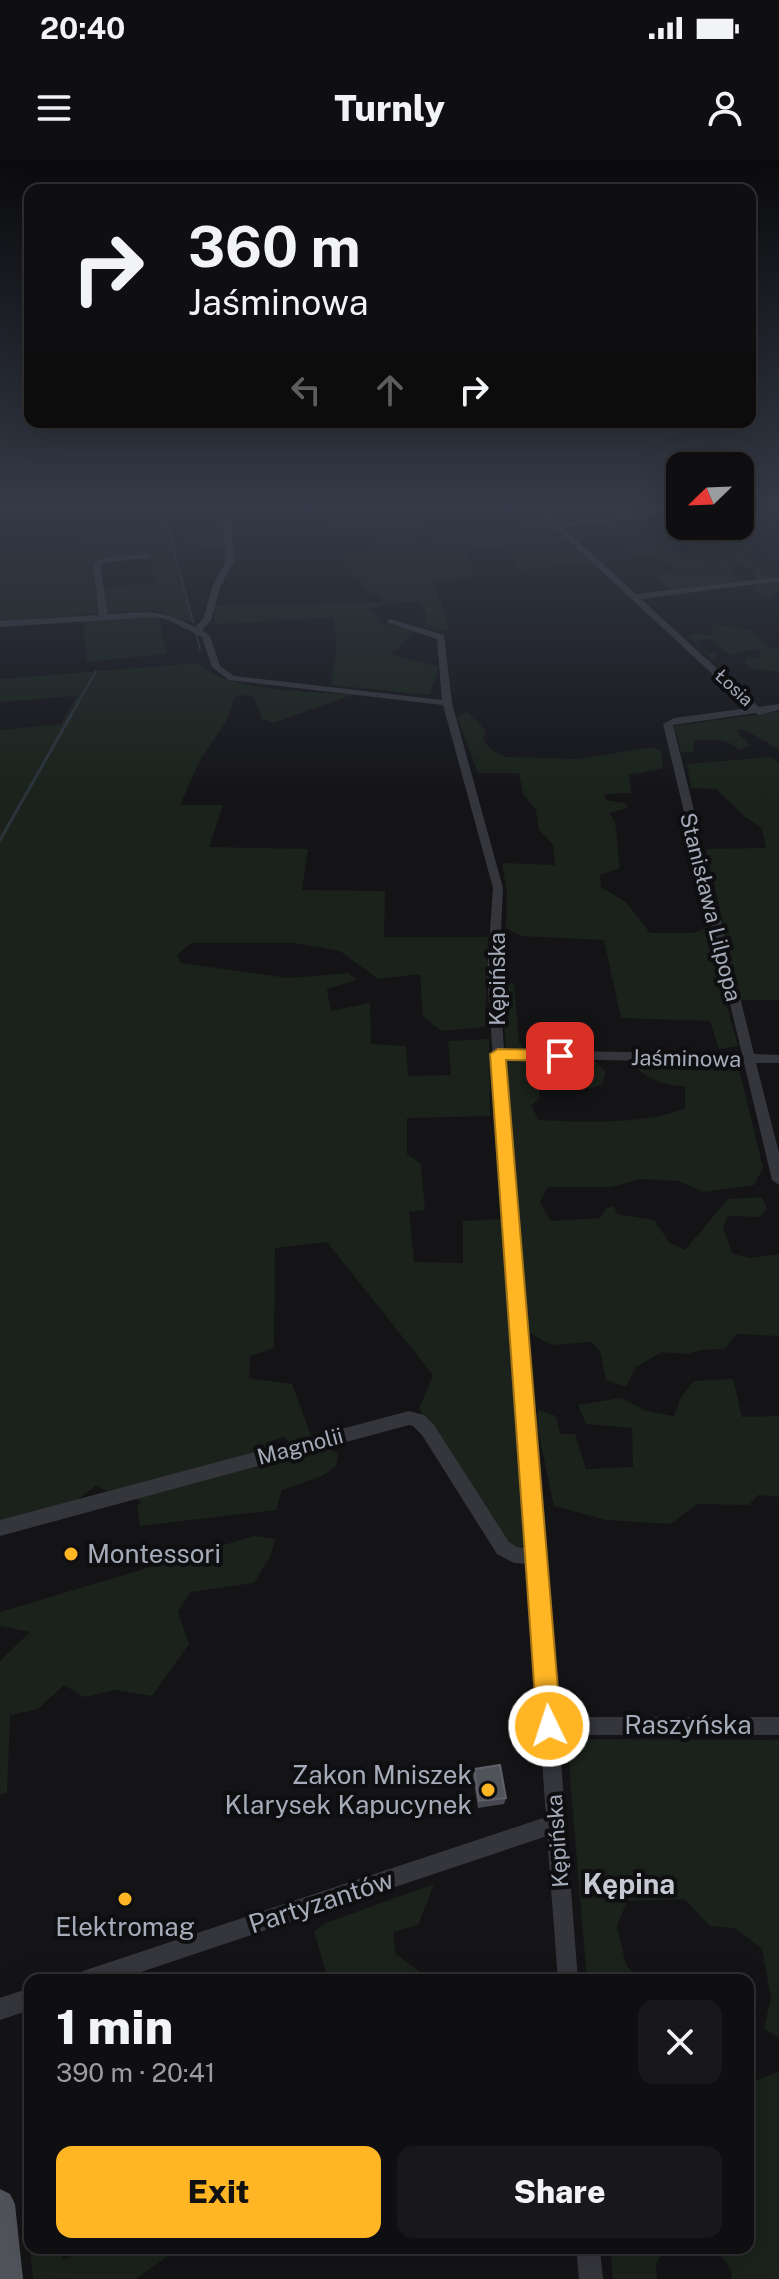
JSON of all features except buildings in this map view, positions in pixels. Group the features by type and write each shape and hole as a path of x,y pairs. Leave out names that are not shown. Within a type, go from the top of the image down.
{"main road":[{"path":"0,2204 8,2279"}],"street":[{"path":"102,602 104,617"},
{"path":"197,630 207,620 212,602"},
{"name":"Łosia","path":"640,602 759,712"},
{"path":"0,624 161,615 197,630 207,638 218,670 238,680 447,703"},
{"name":"Kępińska","path":"390,622 441,637 447,703 498,888 493,973 498,1054 568,1974"},
{"path":"759,712 779,707"},
{"name":"Stanisława Lilpopa","path":"759,712 674,721 668,724 668,729 779,1180"},
{"name":"Jaśminowa","path":"498,1054 779,1059"},
{"name":"Magnolii","path":"0,1528 409,1418 418,1420 428,1430 503,1548 514,1555 536,1557"},
{"name":"Raszyńska","path":"549,1726 779,1726"},
{"name":"Partyzantów","path":"104,1974 555,1824"},
{"path":"0,2009 24,2001"},
{"path":"589,2254 591,2279"}],"shaded area":[{"path":"0,602 98,602 99,613 0,622"},
{"path":"104,602 189,602 195,624 154,610 106,613"},
{"path":"382,602 441,602 450,631 425,628 426,613 419,603 401,602 367,609 378,616 381,623 416,631 391,654 439,667 430,695 331,685 337,640 333,618 215,624 215,605"},
{"path":"158,615 167,654 87,662 83,621"},
{"path":"713,624 751,630 767,646 779,649 779,672 752,669 744,662 749,657 758,658 761,651 754,649 732,655 722,650 712,638 696,642 704,651 716,654 716,658 711,659 688,637 695,633 711,636"},
{"path":"200,663 211,673 248,685 352,695 273,723 262,719 254,697 243,695 234,698 227,720 200,760 180,805 223,805 209,847 308,849 302,890 385,891 384,937 488,937 485,1027 442,1031 423,1017 420,974 378,979 340,951 295,943 191,943 177,955 181,963 288,978 348,973 357,980 327,989 331,1011 370,1003 371,1044 406,1046 408,1076 451,1075 448,1041 489,1039 490,1116 407,1118 407,1154 421,1164 425,1210 409,1212 414,1262 463,1263 463,1221 501,1219 523,1534 528,1535 527,1544 513,1549 419,1409 433,1375 327,1242 275,1248 274,1348 250,1356 249,1378 292,1384 312,1438 290,1444 285,1437 273,1440 272,1449 110,1493 96,1485 74,1503 0,1523 0,730 61,724 77,696 0,702 0,679"},
{"path":"467,712 486,730 483,740 493,751 506,757 579,759 653,747 661,751 663,768 629,775 631,793 604,794 606,800 625,803 628,808 609,813 615,821 620,868 600,875 601,887 626,902 650,933 692,933 705,929 738,1046 719,1049 710,1021 621,1018 604,940 521,936 506,928 507,892 502,863 555,865 553,845 539,830 536,810 523,794 519,773 478,773 457,717"},
{"path":"779,712 779,750 746,730 738,729 750,745 739,750 723,741 701,740 694,741 693,752 681,752 674,726"},
{"path":"770,757 779,762 779,1000 741,1000 706,849 766,848 762,828 744,816 716,789 691,788 687,764"},
{"path":"501,983 514,984 519,1042 532,1061 548,1047 577,1045 606,1072 602,1085 588,1089 565,1077 539,1078 539,1099 531,1106 539,1120 633,1120 685,1108 685,1086 653,1079 636,1068 641,1063 719,1065 739,1069 763,1168 754,1185 704,1192 678,1181 640,1179 611,1187 548,1187 540,1202 551,1221 600,1218 606,1208 614,1206 617,1214 654,1220 670,1243 685,1250 728,1199 762,1197 767,1209 761,1217 728,1216 723,1228 733,1254 750,1258 779,1254 779,1336 736,1334 725,1349 686,1354 662,1352 636,1367 626,1387 606,1380 600,1351 592,1342 551,1345 527,1331"},
{"path":"733,1379 742,1417 779,1416 779,1497 758,1495 749,1505 697,1504 670,1524 606,1520 554,1506 537,1426 538,1410 556,1416 560,1434 575,1434 586,1469 633,1467 632,1428 586,1424 578,1405 621,1398 646,1411 674,1416 681,1397 694,1381"},
{"path":"324,1445 338,1454 336,1466 322,1476 282,1490 276,1510 140,1526 137,1506 141,1503 135,1497"},
{"path":"254,1536 275,1539 271,1555 254,1583 190,1592 178,1612 189,1644 152,1696 115,1690 84,1697 64,1685 38,1709 10,1715 7,1793 0,1795 0,1661 30,1632 0,1626 0,1612"},
{"path":"577,1739 779,1740 779,2038 764,2028 771,1998 762,1949 735,1928 710,1926 684,1899 627,1901 617,1926 626,1965 634,1974 586,1974 569,1748"},
{"path":"434,1884 418,1925 393,1932 396,1954 423,1974 326,1974 314,1931 326,1923"},
{"path":"779,2072 779,2279 732,2279 730,2268 720,2254 754,2254 754,2081"},
{"path":"30,2254 60,2254 64,2260 74,2254 171,2254 136,2279 33,2279"},
{"path":"611,2254 662,2254 656,2264 657,2279 613,2279"}],"waterway":[{"path":"188,602 193,622"},
{"path":"196,634 200,649"},
{"path":"70,717 96,671"},
{"path":"0,840 71,715"}],"place":[{"name":"Montessori","path":"71,1554"},
{"name":"Zakon Mniszek Klarysek Kapucynek","path":"488,1790"},
{"name":"Elektromag","path":"125,1899"}],"district":[{"name":"Kępina","path":"629,1884"}],"route":[{"path":"549,1726 498,1054 560,1056"}]}
